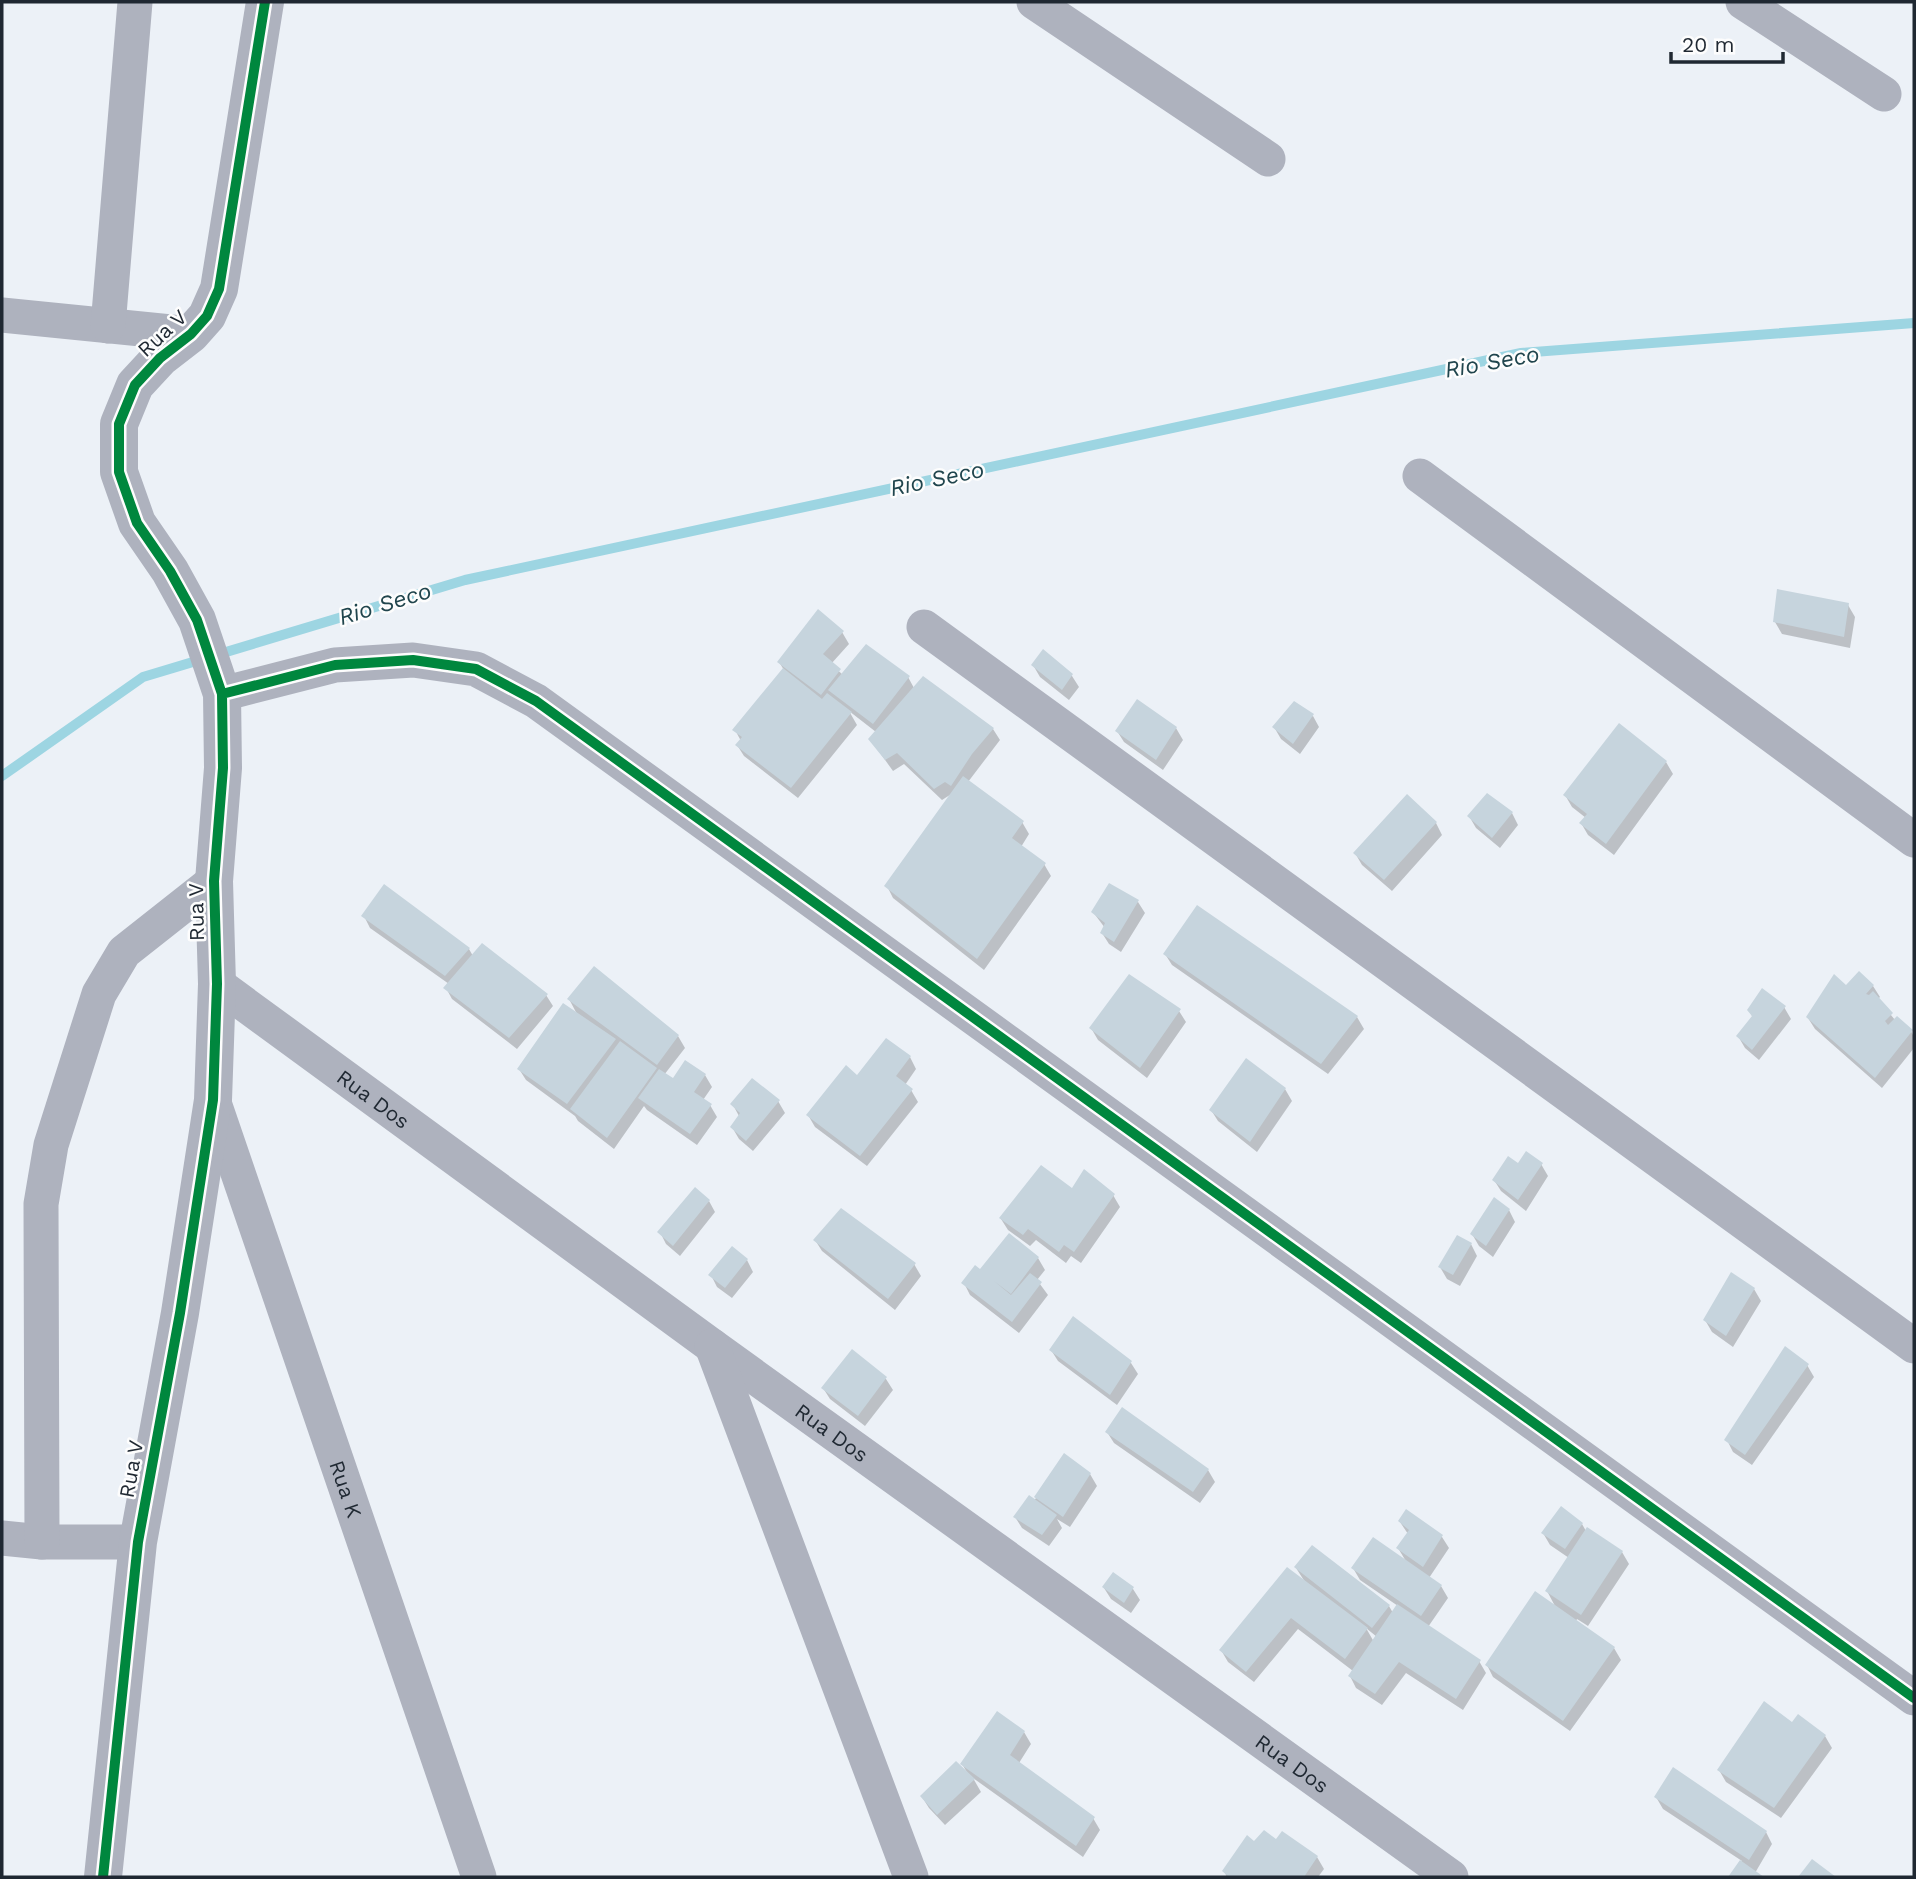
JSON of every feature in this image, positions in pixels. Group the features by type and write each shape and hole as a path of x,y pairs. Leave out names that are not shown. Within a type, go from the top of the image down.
{"street":[{"path":"108,326 135,2"},
{"name":"Rua V","path":"103,1877 138,1542 180,1313 213,1100 217,984 214,881 223,768 222,694 197,620 170,571 137,523 119,472 119,424 135,385 160,358 191,334 207,316 219,289 265,2"},
{"path":"1034,2 1268,159"},
{"path":"1743,2 1884,94"},
{"path":"2,315 191,334"},
{"path":"1420,476 1914,840"},
{"path":"924,627 1914,1346"},
{"path":"222,694 335,665 413,660 477,669 536,701 1914,1698"},
{"path":"42,1542 41,1204 51,1145 99,993 111,971 124,952 214,881"},
{"name":"Rua Dos","path":"217,984 712,1346 1451,1877"},
{"name":"Rua K","path":"213,1100 480,1877"},
{"path":"712,1346 911,1877"},
{"path":"2,1538 42,1542 138,1542"}],"building":[{"path":"1777,589 1849,603 1844,637 1773,622"},
{"path":"818,609 844,631 823,654 841,669 821,695 777,662"},
{"path":"866,644 910,676 873,724 828,690"},
{"path":"1043,649 1073,674 1062,690 1031,665"},
{"path":"783,668 822,699 827,693 852,712 791,788 735,745 742,737 732,730"},
{"path":"923,676 994,728 972,754 951,786 945,782 934,789 897,753 885,760 868,739"},
{"path":"1137,699 1177,727 1156,760 1115,731"},
{"path":"1294,701 1314,714 1293,744 1272,727"},
{"path":"1619,723 1667,761 1606,844 1579,823 1587,814 1563,795"},
{"path":"963,776 1024,821 1012,838 1046,863 977,959 884,886"},
{"path":"1487,793 1513,812 1492,838 1467,816"},
{"path":"1407,794 1437,822 1384,880 1353,853"},
{"path":"1109,883 1139,900 1114,942 1100,933 1105,923 1091,912"},
{"path":"384,884 470,948 445,976 361,916"},
{"path":"1197,905 1358,1016 1321,1064 1163,954"},
{"path":"482,943 548,994 509,1038 443,988"},
{"path":"594,966 679,1035 657,1065 567,999"},
{"path":"1859,971 1874,985 1866,994 1869,995 1873,991 1893,1013 1885,1021 1888,1025 1897,1016 1913,1030 1875,1078 1806,1017 1834,974 1846,985"},
{"path":"1129,974 1181,1009 1140,1068 1089,1028"},
{"path":"1762,988 1786,1006 1752,1050 1736,1036 1752,1016 1747,1010"},
{"path":"563,1003 616,1039 567,1104 517,1069"},
{"path":"886,1038 911,1056 896,1076 913,1089 860,1156 806,1115 846,1065 857,1075"},
{"path":"620,1041 657,1068 607,1138 570,1109"},
{"path":"1246,1058 1286,1088 1250,1142 1209,1110"},
{"path":"685,1060 706,1074 694,1092 712,1104 690,1134 638,1098 659,1069 673,1078"},
{"path":"752,1078 780,1100 746,1141 730,1127 740,1113 730,1104"},
{"path":"1526,1151 1543,1163 1518,1200 1492,1180 1508,1156 1518,1163"},
{"path":"1041,1165 1072,1188 1084,1169 1115,1194 1074,1252 1064,1245 1059,1252 1028,1229 1023,1235 999,1218"},
{"path":"695,1187 710,1200 673,1246 657,1232"},
{"path":"1494,1197 1510,1209 1486,1246 1470,1234"},
{"path":"841,1208 916,1263 888,1299 813,1240"},
{"path":"1009,1233 1039,1257 1011,1294 994,1281 1011,1295 1030,1273 1042,1282 1012,1322 961,1283 975,1265 980,1269"},
{"path":"1457,1235 1472,1243 1453,1275 1438,1267"},
{"path":"732,1246 748,1259 725,1288 708,1275"},
{"path":"1731,1272 1755,1288 1726,1336 1703,1320"},
{"path":"1073,1316 1132,1361 1110,1395 1049,1350"},
{"path":"1785,1346 1809,1364 1745,1455 1724,1440"},
{"path":"852,1349 887,1377 858,1416 821,1388"},
{"path":"1122,1407 1209,1469 1193,1492 1105,1432"},
{"path":"1064,1453 1091,1473 1063,1517 1034,1497"},
{"path":"1029,1495 1057,1515 1042,1535 1013,1517"},
{"path":"1561,1506 1583,1523 1565,1549 1541,1533"},
{"path":"1406,1509 1443,1535 1423,1567 1396,1548 1409,1530 1398,1521"},
{"path":"1587,1527 1623,1551 1581,1615 1545,1591"},
{"path":"1373,1537 1442,1585 1421,1616 1351,1568"},
{"path":"1312,1545 1390,1605 1372,1628 1294,1567"},
{"path":"1287,1567 1368,1628 1345,1659 1291,1618 1246,1672 1219,1650"},
{"path":"1113,1572 1134,1587 1124,1603 1102,1587"},
{"path":"1535,1591 1615,1647 1563,1721 1485,1665"},
{"path":"1397,1604 1481,1660 1456,1699 1399,1662 1375,1694 1348,1676"},
{"path":"1764,1701 1792,1722 1798,1714 1826,1735 1774,1808 1717,1770"},
{"path":"997,1711 1025,1731 1010,1755 1095,1817 1076,1846 960,1764"},
{"path":"956,1761 975,1779 937,1815 920,1796"},
{"path":"1673,1767 1767,1831 1749,1860 1654,1797"},
{"path":"1264,1830 1276,1839 1282,1831 1318,1856 1304,1877 1229,1877 1222,1871 1247,1835 1254,1841"},
{"path":"1812,1859 1836,1877 1798,1877"},
{"path":"1740,1860 1764,1877 1728,1877"}],"waterway":[{"name":"Rio Seco","path":"2,776 143,677 465,580 1521,353 1914,323"}],"cycle path":[{"path":"103,1877 138,1542 180,1313 213,1100 217,984 214,881 223,768 222,694 197,620 170,571 137,523 119,472 119,424 135,385 160,358 191,334 207,316 219,289 265,2"},
{"path":"222,694 335,665 413,660 476,669 536,701 1914,1698"}]}
